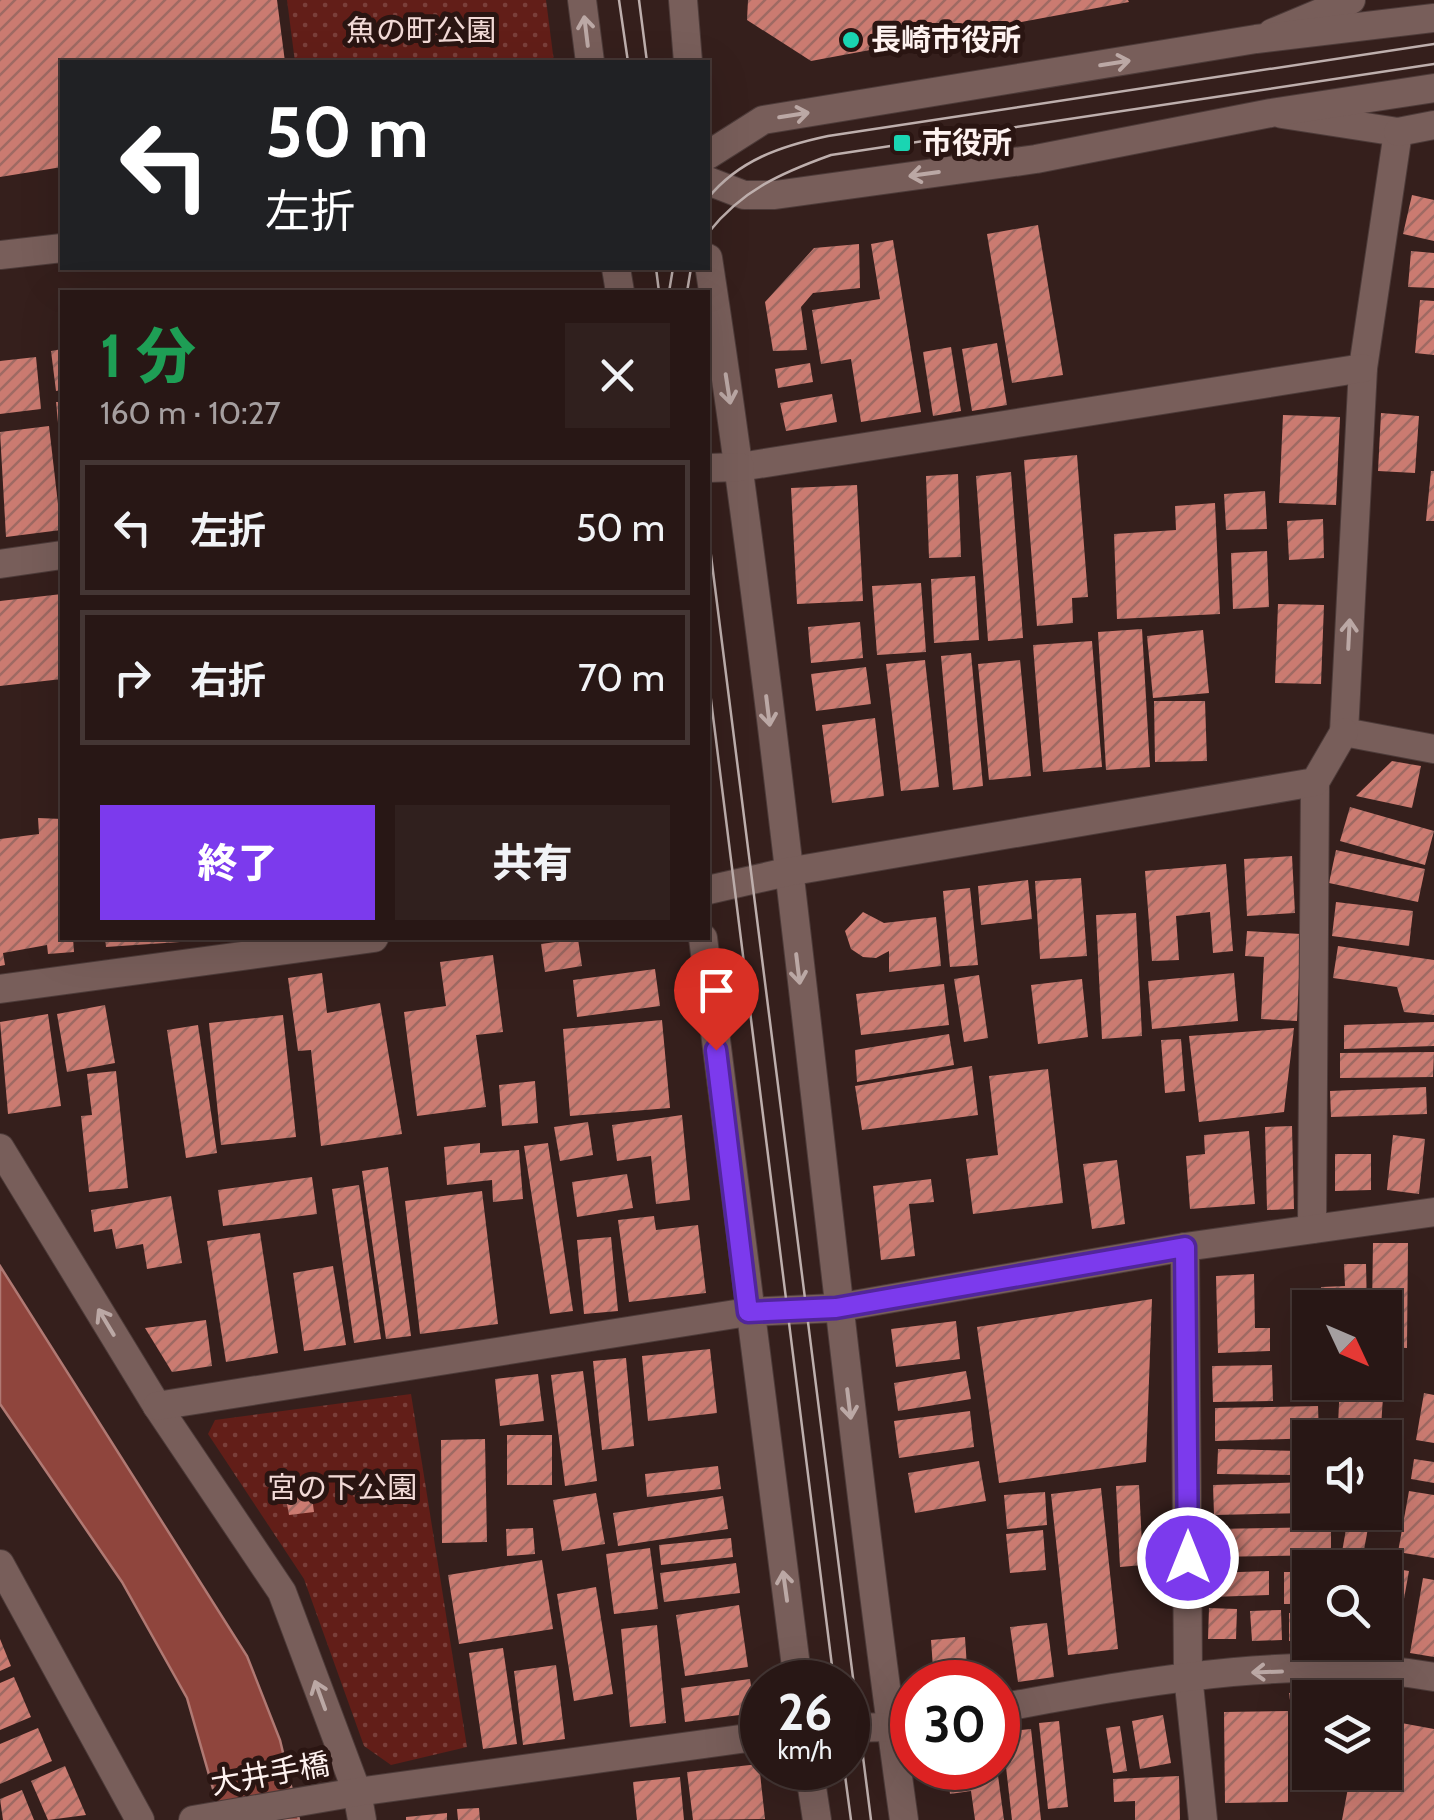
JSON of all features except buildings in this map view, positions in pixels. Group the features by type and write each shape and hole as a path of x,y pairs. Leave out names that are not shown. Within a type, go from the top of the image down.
{"street":[{"path":"582,0 590,60"},
{"path":"684,0 688,60"},
{"path":"1256,40 1351,0"},
{"path":"710,153 763,120 1256,40 1434,18"},
{"path":"710,182 744,195 775,196 1036,158 1270,113 1434,88"},
{"path":"1270,113 1398,132 1434,126"},
{"path":"1312,1228 1315,782 1344,732 1363,368 1398,132"},
{"path":"0,255 60,248"},
{"path":"710,270 740,467 836,1308 892,1660"},
{"path":"710,468 740,467 1363,368"},
{"path":"0,564 60,555"},
{"path":"1344,732 1434,750"},
{"path":"710,890 786,872 1315,782"},
{"path":"0,990 360,940"},
{"path":"703,940 795,1660"},
{"path":"0,1148 157,1406 282,1592 359,1806"},
{"path":"157,1406 748,1312 836,1308 1185,1247 1434,1212"},
{"path":"1185,1247 1188,1675 1203,1820"},
{"path":"0,1564 140,1820"},
{"path":"1020,1704 1188,1675 1390,1670 1434,1677"},
{"name":"大井手橋","path":"194,1820 359,1806 740,1740"},
{"path":"812,1790 817,1820"},
{"path":"903,1790 904,1820"}],"green space":[{"name":"魚の町公園","path":"287,0 546,0 554,60 295,60"},
{"name":"宮の下公園","path":"411,1394 467,1747 391,1765 364,1746 304,1579 208,1434 215,1420"}],"shaded area":[{"path":"0,1266 247,1656 280,1740 299,1820 222,1820 187,1698 122,1582 0,1404"}],"tram line":[{"path":"619,0 628,60"},
{"path":"639,0 647,60"},
{"path":"710,196 733,174 762,156 828,136 1434,44"},
{"path":"710,231 749,194 831,155 1434,64"},
{"path":"656,270 659,290"},
{"path":"669,290 673,270"},
{"path":"687,290 691,270"},
{"path":"710,548 871,1820"},
{"path":"710,692 831,1660"},
{"path":"847,1790 851,1820"}],"place":[{"name":"長崎市役所","path":"851,40"},
{"name":"市役所","path":"902,143"}],"route":[{"path":"716,1050 748,1312 836,1308 1185,1247 1188,1558"}]}
